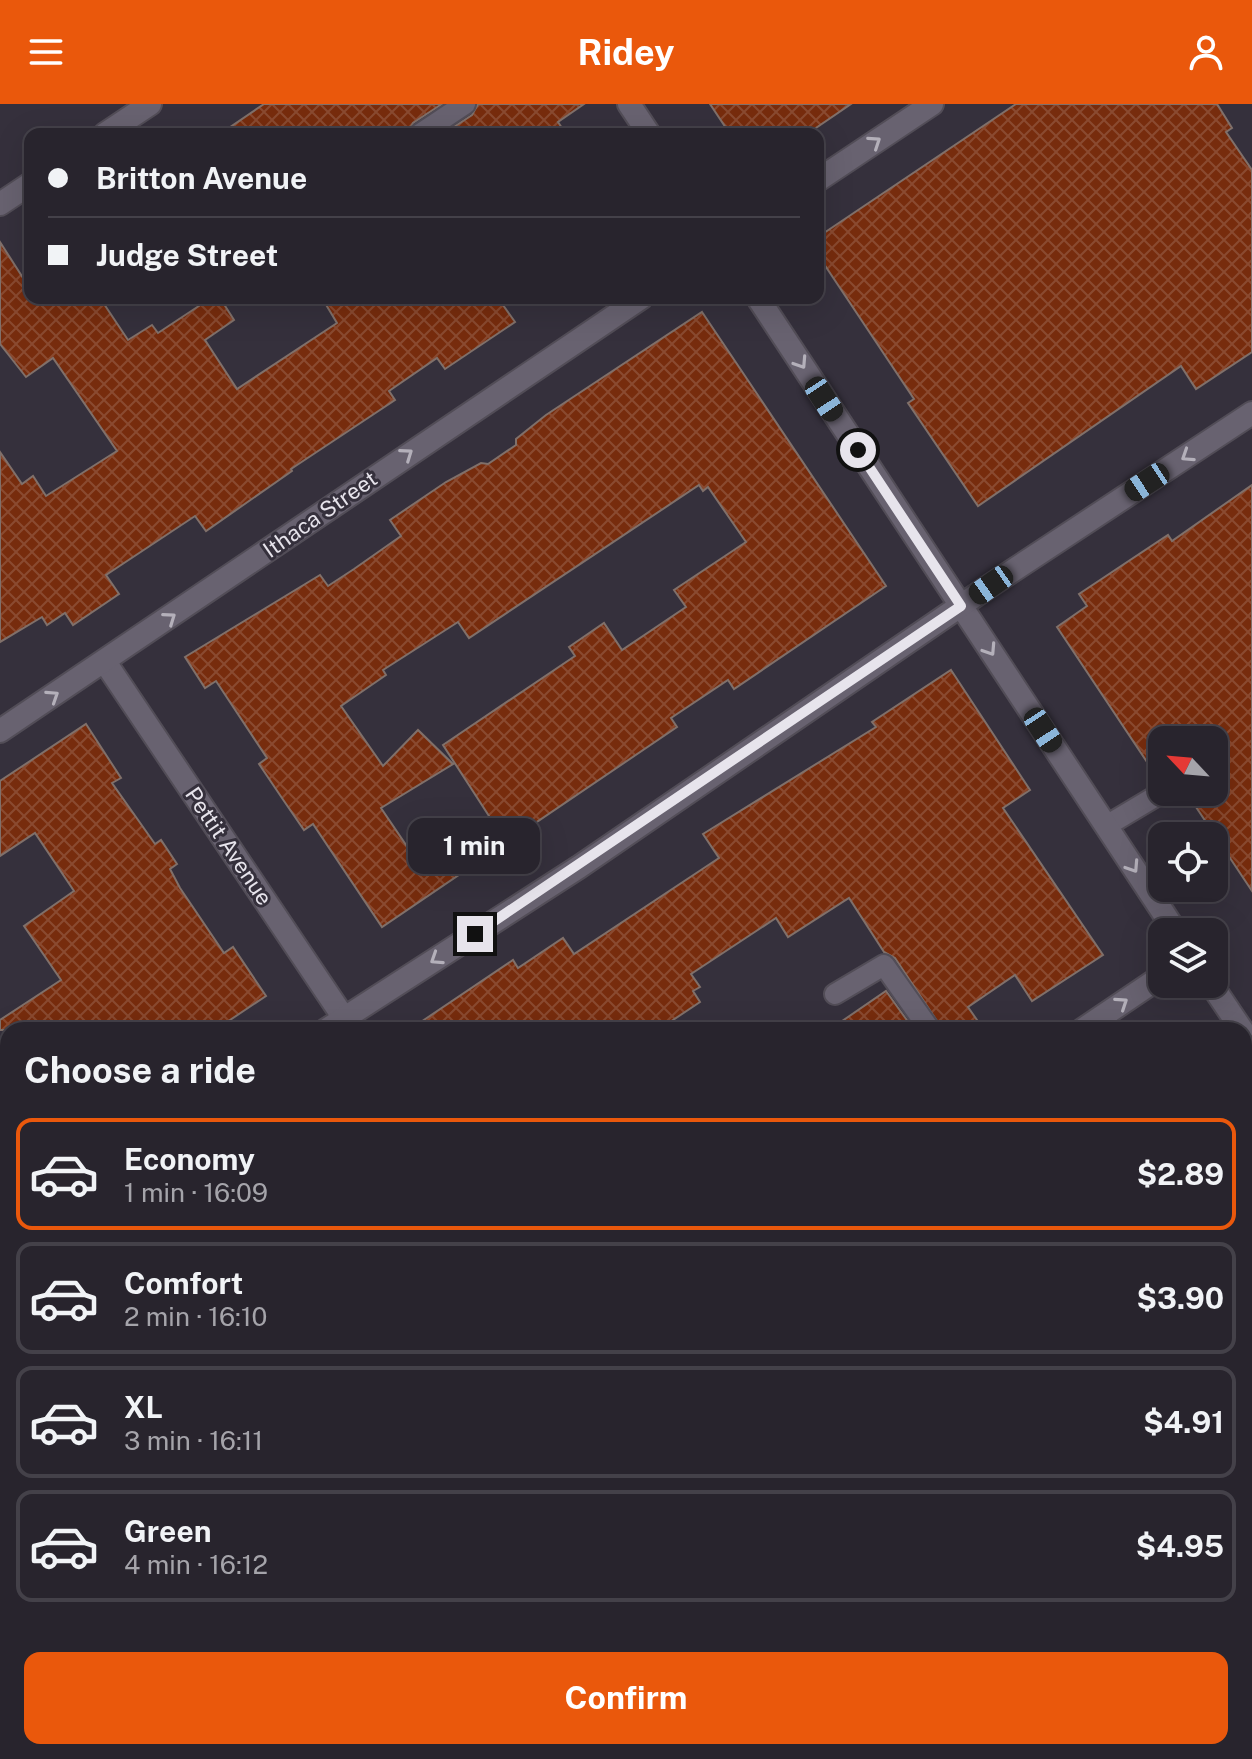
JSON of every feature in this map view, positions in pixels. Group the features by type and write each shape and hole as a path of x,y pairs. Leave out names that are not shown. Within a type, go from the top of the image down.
{"street":[{"path":"114,128 150,104"},
{"path":"629,104 645,128"},
{"path":"824,176 932,104"},
{"path":"0,204 24,188"},
{"name":"Ithaca Street","path":"0,731 632,304"},
{"path":"762,304 1167,918"},
{"path":"346,1022 1252,413"},
{"name":"Pettit Avenue","path":"105,662 337,1022"},
{"path":"1094,1022 1148,985"},
{"path":"1220,998 1236,1022"}],"lane":[{"path":"429,128 465,104"},
{"path":"1106,826 1148,801"},
{"path":"835,994 884,965 924,1022"}],"building":[{"path":"264,104 442,104 410,128 229,128"},
{"path":"478,104 584,104 558,122 562,128 452,128 472,115"},
{"path":"710,104 851,104 816,128 726,128"},
{"path":"1016,104 1217,104 1232,128 1226,132 1252,170 1252,352 1196,389 1181,366 978,506 908,403 914,399 824,264 824,233"},
{"path":"0,242 24,279 24,304 104,304 128,340 152,325 158,333 202,304 224,304 234,320 205,340 237,389 337,323 326,304 502,304 515,322 445,369 437,358 389,391 395,400 291,469 206,531 195,516 106,575 119,594 73,625 65,613 47,625 42,617 0,642 0,452 22,484 33,476 46,496 117,451 53,358 26,377 0,344"},
{"path":"702,312 886,586 734,689 728,680 671,718 677,727 382,927 313,824 304,830 259,764 267,758 216,681 205,688 185,657 320,575 328,586 354,569 401,536 390,520 446,482 481,463 488,464 516,445 516,439 546,415","holes":["699,485 703,491 708,487 746,542 674,590 686,607 622,650 604,623 569,647 575,656 443,745 489,816 419,864 381,808 453,764 418,730 383,766 341,706 386,675 383,670 458,622 469,638"]},
{"path":"1252,485 1252,891 1228,855 1228,822 1206,822 1195,806 1228,806 1228,726 1148,726 1148,764 1057,627 1087,606 1079,594 1168,535 1172,541"},
{"path":"951,670 1030,790 1003,808 1103,955 1032,1001 1015,975 968,1007 977,1020 974,1022 938,1022 895,958 884,952 849,898 788,937 776,918 691,974 700,987 693,991 700,1002 670,1022 421,1022 513,960 518,968 563,938 574,954 719,858 703,834 876,727 872,722"},
{"path":"86,724 121,778 112,783 155,844 161,840 177,864 170,869 180,888 224,953 233,947 266,996 227,1022 0,1022 61,980 24,926 74,891 35,833 0,856 0,781"},
{"path":"886,991 908,1022 841,1022"}],"route":[{"path":"475,934 579,867 961,606 858,450"}]}
